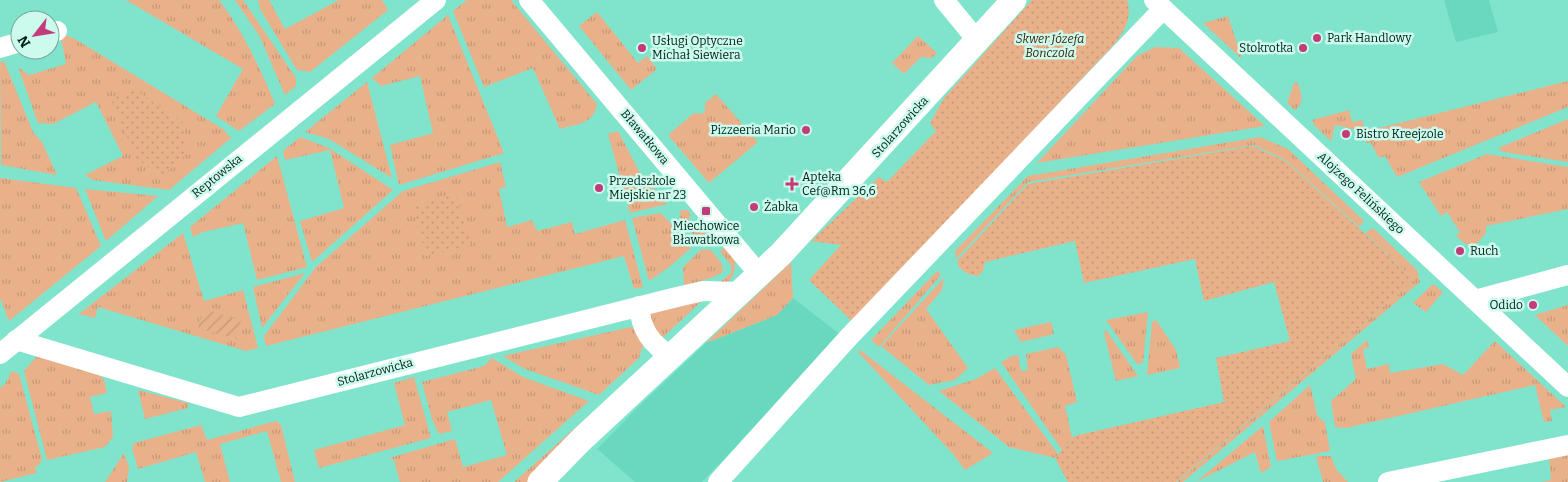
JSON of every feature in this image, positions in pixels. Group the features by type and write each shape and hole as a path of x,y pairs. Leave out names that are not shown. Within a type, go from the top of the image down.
{"street":[{"name":"Reptowska","path":"0,354 436,0"},
{"name":"Bławatkowa","path":"529,0 759,274"},
{"path":"944,0 976,40"},
{"name":"Stolarzowicka","path":"540,482 801,233 1014,0"},
{"path":"718,482 848,338 1158,4"},
{"name":"Alojzego Felińskiego","path":"1158,4 1568,388"},
{"path":"1475,300 1568,275"},
{"name":"Stolarzowicka","path":"16,340 239,407 703,291 739,292"},
{"path":"639,306 640,322 646,334 656,347 671,356"},
{"path":"1388,482 1568,445"}],"shaded area":[{"path":"1444,0 1489,0 1498,32 1456,42"},
{"path":"793,298 841,335 702,482 635,482 597,449 639,406 706,343 777,315"}],"green space":[{"path":"126,0 219,0 250,50 275,104 239,131 216,116 243,69"},
{"path":"235,0 243,0 296,78 296,86 285,95 260,37"},
{"path":"258,0 269,0 285,29 339,0 382,0 388,10 310,72 297,70 260,9"},
{"path":"467,0 511,0 597,104 592,116 584,122 560,129 533,68 484,87 453,11"},
{"name":"Skwer Józefa Bonczola","path":"1032,0 1127,0 1128,20 1113,46 853,322 809,280 841,245 811,241 879,177 887,182 936,131 930,123 944,98"},
{"path":"597,12 638,63 647,56 657,69 631,90 579,26"},
{"path":"448,15 504,153 399,185 390,145 433,133 420,76 381,86 372,78"},
{"path":"1228,16 1242,59 1203,23"},
{"path":"60,33 75,39 223,129 231,138 169,190 93,180 85,175 123,156 96,102 53,124 38,123 18,67 29,75 66,64"},
{"path":"918,36 937,53 932,58 921,57 904,74 892,63"},
{"path":"1155,47 1179,48 1265,126 1037,163 1137,56"},
{"path":"4,61 33,132 42,142 57,175 1,165 0,63"},
{"path":"1568,81 1568,107 1397,177 1385,156 1379,158 1370,142 1366,144 1366,132 1335,125 1331,141 1315,126 1312,120 1349,110 1352,122 1362,120 1364,128 1375,129"},
{"path":"367,82 392,178 329,139 305,132"},
{"path":"1294,83 1298,83 1301,98 1300,104 1295,110 1287,103"},
{"path":"134,89 182,121 187,154 161,177 136,158 111,99"},
{"path":"716,94 758,142 709,183 668,135 694,113 702,114 705,111 705,103"},
{"path":"1568,119 1568,162 1503,152 1498,148"},
{"path":"618,131 639,171 667,204 630,213 608,134"},
{"path":"300,137 329,148 393,190 312,262 300,221 344,208 330,150 285,160 283,151"},
{"path":"1260,137 1288,149 1364,221 1359,227 1287,161 1254,145 1028,182 956,259 955,251 1028,176"},
{"path":"1253,146 1287,162 1415,280 1176,482 1068,482 1055,458 1074,436 1224,402 1216,358 1290,341 1274,282 1204,301 1195,259 1084,283 1075,241 985,262 983,271 978,276 965,272 957,261 1028,184"},
{"path":"1487,154 1568,167 1568,209 1486,226 1486,233 1472,249 1456,236 1460,232 1447,212 1441,216 1419,182"},
{"path":"277,156 307,267 257,280 243,223 203,232 193,237 190,227"},
{"path":"500,162 506,187 499,189 507,227 532,220 537,231 572,222 575,234 625,220 643,287 634,289 624,256 266,346 264,336 316,267 403,191"},
{"path":"0,178 76,188 101,246 9,321 0,298"},
{"path":"85,189 158,196 106,241"},
{"path":"456,194 471,245 426,256 413,207"},
{"path":"681,210 688,210 691,215 688,218 696,229 700,225 707,235 705,240 698,241 679,217"},
{"path":"660,213 691,248 649,281 632,218"},
{"path":"1373,228 1417,270 1420,282 1183,482 1177,482 1415,280 1365,233"},
{"path":"183,233 204,301 243,290 258,348 246,351 98,307 95,318 79,314"},
{"path":"728,243 735,258 735,269 727,283 719,283 731,273 731,265 720,252"},
{"path":"702,249 711,250 722,264 723,272 714,277 684,286 683,267"},
{"path":"791,262 793,298 777,315 706,343"},
{"path":"937,271 941,275 879,347 871,340"},
{"path":"305,273 262,328 253,287"},
{"path":"944,278 942,290 926,309 968,368 955,380 929,385 881,346"},
{"path":"1433,284 1443,292 1426,312 1413,303"},
{"path":"705,298 661,339 649,319 651,310"},
{"path":"1568,305 1568,346 1535,315"},
{"path":"204,309 241,320 236,339 198,328"},
{"path":"1148,312 1143,363 1137,364 1106,320"},
{"path":"1156,320 1176,350 1180,368 1147,375 1152,322"},
{"path":"1051,322 1054,334 1021,342 1014,330"},
{"path":"631,327 639,333 644,342 639,358 599,395 525,369 503,356"},
{"path":"1106,330 1138,376 1116,381 1104,333"},
{"path":"1367,340 1369,348 1363,349 1367,369 1389,364 1390,373 1443,364 1463,375 1495,341 1566,407 1550,410 1552,421 1544,422 1535,385 1346,428 1335,427 1331,401 1356,379 1351,354"},
{"path":"1058,347 1066,355 1077,402 1065,406 1072,438 1062,450 1001,362 1018,355 1021,371 1028,370 1026,354"},
{"path":"860,350 993,453 965,470 953,454 858,352"},
{"path":"37,356 96,373 104,379 107,393 90,397 94,414 111,411 113,437 105,447 47,460 24,371"},
{"path":"492,358 523,377 589,401 498,482 400,482 394,460 389,458 455,439 463,467 507,455 491,400 447,412 452,431 439,434 432,419 422,382 484,366"},
{"path":"995,368 1058,454 1055,458 1009,447 939,391 976,379"},
{"path":"12,371 19,374 42,459 39,465 35,467 37,473 0,482 0,388 5,384"},
{"path":"414,377 431,438 319,468 314,450 405,425 394,383"},
{"path":"1310,385 1317,415 1325,423 1330,451 1277,461 1269,422"},
{"path":"138,390 188,403 188,408 145,419"},
{"path":"602,404 527,482 514,482"},
{"path":"276,421 281,425 295,482 281,482 267,431 220,444 230,482 205,482 196,452 138,469 132,448 134,443 201,425 207,440"},
{"path":"1263,426 1271,467 1261,473 1255,452 1196,482"},
{"path":"124,453 129,467 127,482 105,482"},
{"path":"1568,454 1568,482 1540,482 1551,480 1549,458"},
{"path":"1316,456 1331,456 1336,469 1348,482 1323,482"}],"place":[{"name":"Park Handlowy","path":"1317,38"},
{"name":"Usługi Optyczne Michał Siewiera","path":"642,48"},
{"name":"Stokrotka","path":"1303,48"},
{"name":"Pizzeeria Mario","path":"806,130"},
{"name":"Bistro Kreejzole","path":"1346,134"},
{"name":"Apteka Cef@Rm 36,6","path":"792,184"},
{"name":"Przedszkole Miejskie nr 23","path":"599,188"},
{"name":"Żabka","path":"754,207"},
{"name":"Miechowice Bławatkowa","path":"706,211"},
{"name":"Ruch","path":"1460,251"},
{"name":"Odido","path":"1533,305"}]}
